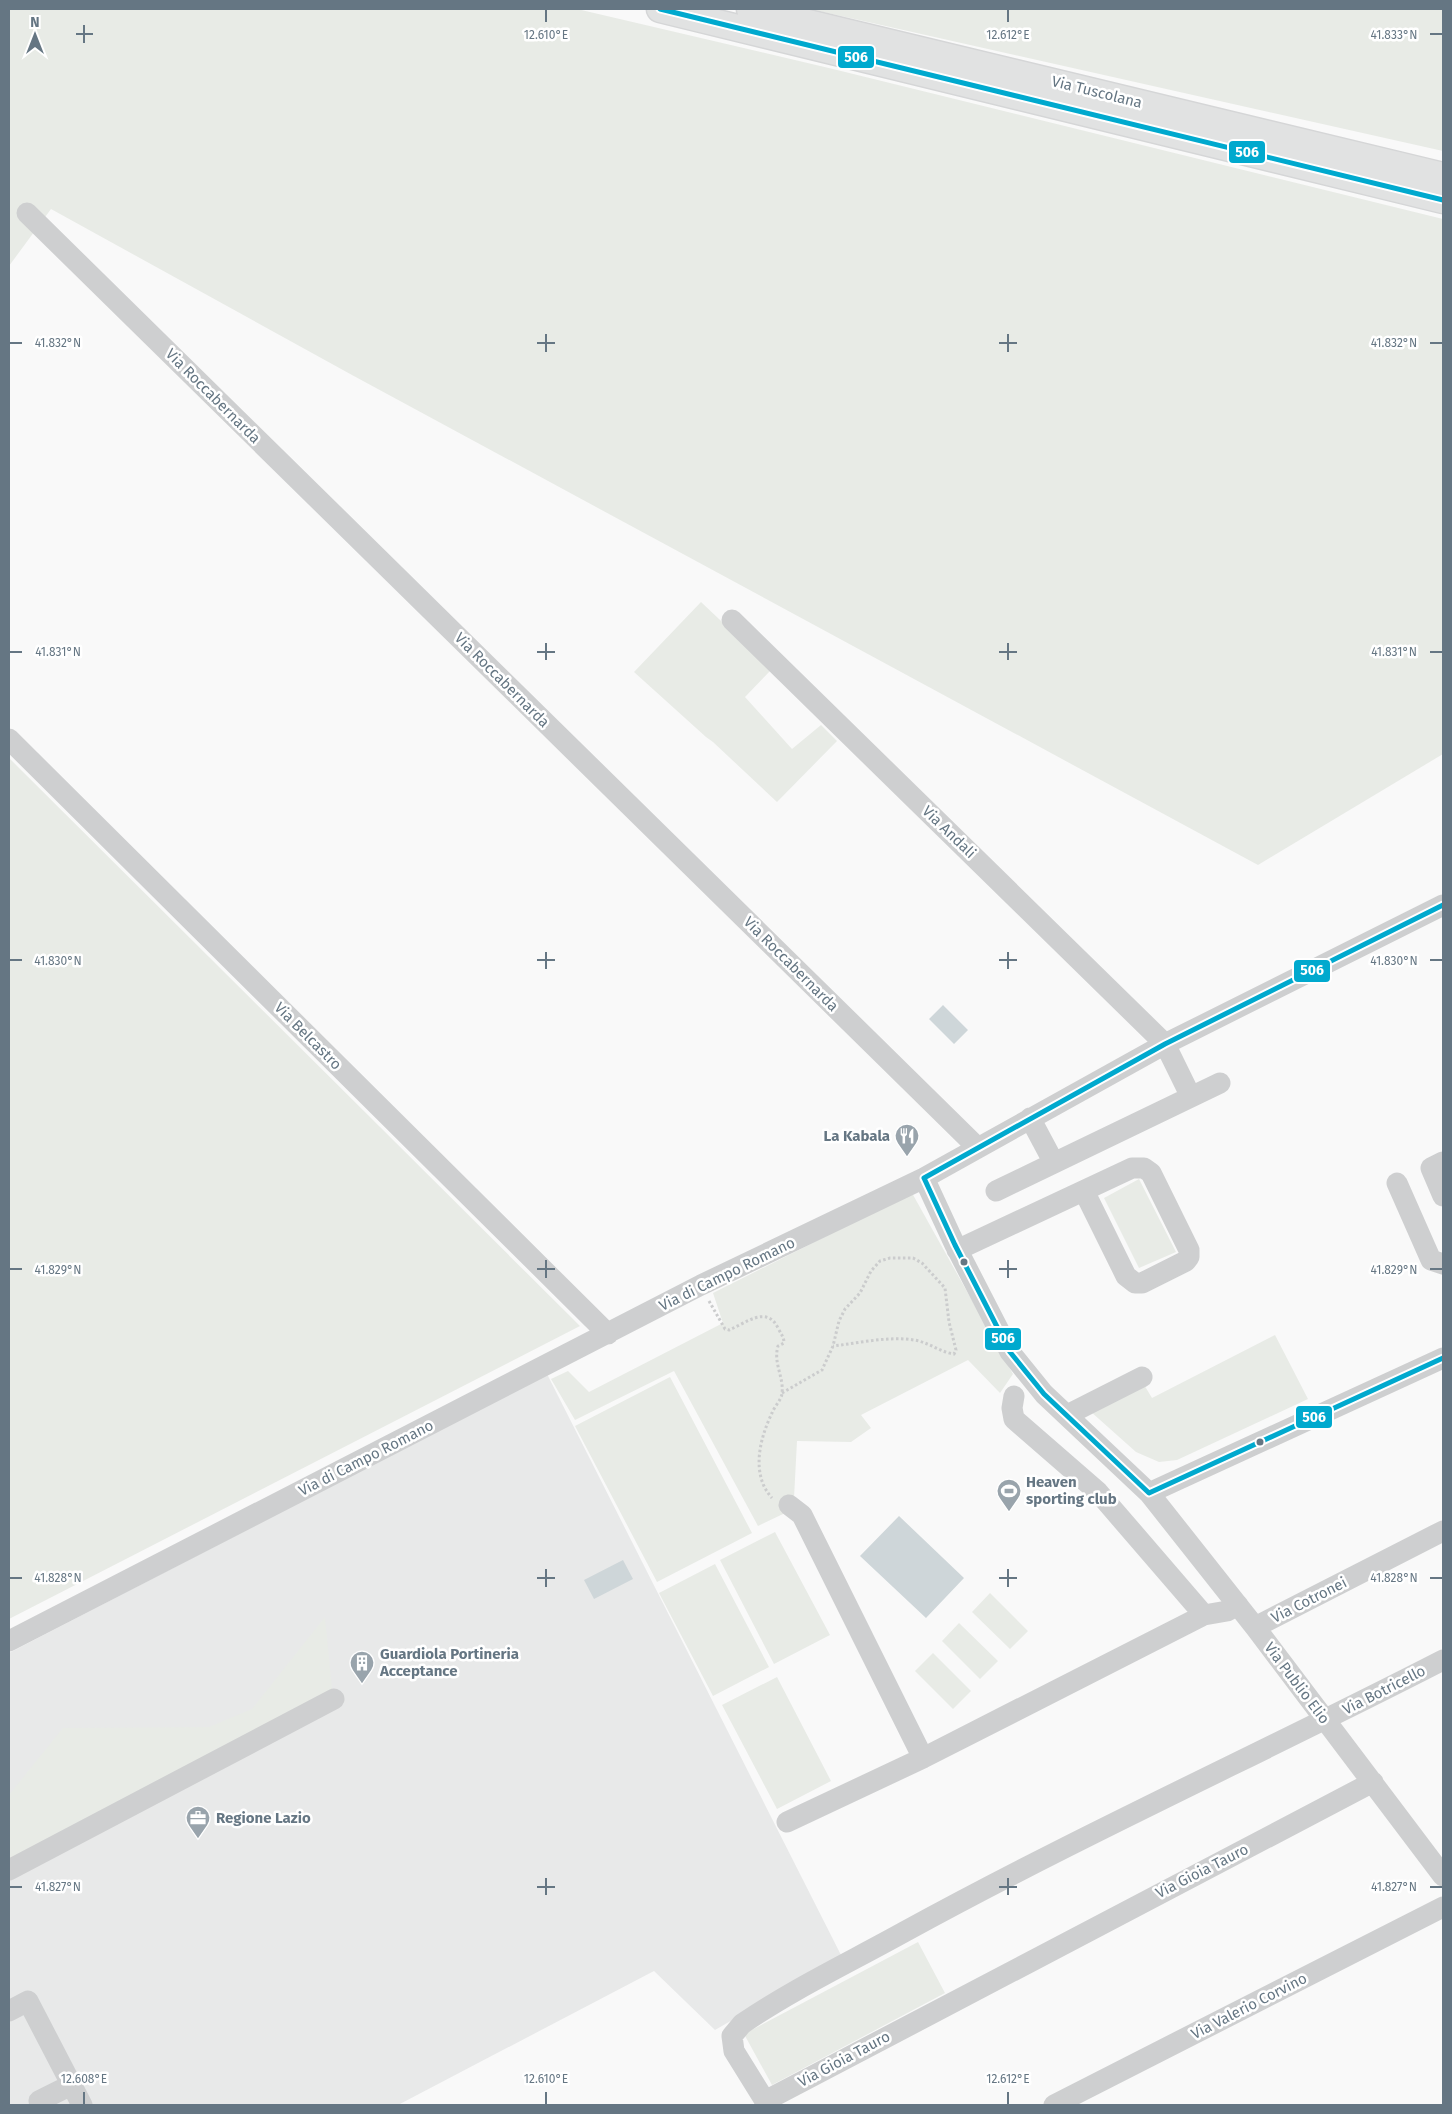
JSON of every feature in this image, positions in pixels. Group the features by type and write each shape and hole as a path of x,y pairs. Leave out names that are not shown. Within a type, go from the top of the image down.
{"main road":[{"name":"Via Tuscolana","path":"660,9 1443,200"},
{"name":"Via Tuscolana","path":"750,9 1443,176"}],"street":[{"name":"Via Roccabernarda","path":"27,213 977,1147"},
{"name":"Via Andali","path":"732,620 1165,1044 1191,1096"},
{"name":"Via Belcastro","path":"9,739 608,1334"},
{"name":"Via di Campo Romano","path":"9,1641 701,1285 924,1178 1165,1044 1443,905"},
{"path":"996,1191 1220,1083"},
{"path":"1030,1118 1054,1163"},
{"path":"1437,1165 1443,1196"},
{"path":"957,1250 1132,1168 1144,1168 1148,1170 1189,1250 1189,1257 1186,1261 1142,1283 1135,1283 1126,1276 1084,1191"},
{"name":"Via Publio Elio","path":"924,1178 957,1250 1010,1352 1044,1394 1149,1493 1255,1627 1443,1876"},
{"path":"1397,1183 1431,1260 1443,1264"},
{"path":"1149,1493 1443,1358"},
{"path":"1067,1414 1142,1377"},
{"path":"1014,1396 1012,1408 1014,1420 1098,1492 1204,1615"},
{"path":"789,1505 802,1515 924,1758"},
{"name":"Via Cotronei","path":"1255,1627 1443,1532"},
{"path":"787,1822 924,1758 1204,1615 1227,1611 1238,1605"},
{"name":"Via Botricello","path":"1326,1720 1443,1660"},
{"path":"9,1870 334,1699"},
{"name":"Via Gioia Tauro","path":"1326,1720 1009,1876 742,2024 732,2036 734,2051 767,2103 1373,1782"},
{"name":"Via Valerio Corvino","path":"1054,2105 1443,1907"},
{"path":"9,2011 28,2002 82,2105"},
{"path":"37,2104 71,2085"}],"path":[{"path":"789,1505 772,1498 764,1489 759,1463 762,1440 771,1414 782,1393 822,1370 832,1346 838,1321 860,1293 871,1271 880,1261 901,1257 913,1258 922,1263 945,1288 949,1322 956,1350 954,1354 933,1345 914,1340 891,1339 832,1346"},
{"path":"701,1285 725,1329 729,1330 762,1316 774,1319 784,1338 784,1343 778,1346 776,1355 782,1393"}],"shaded area":[{"path":"9,9 577,9 833,69 1443,219 1443,754 1258,865 352,375 51,209 9,266"},
{"path":"810,9 1443,9 1443,151"},
{"path":"701,602 772,669 745,697 792,749 821,725 837,741 777,802 634,672"},
{"path":"9,758 580,1326 9,1619"},
{"path":"943,1005 968,1030 954,1044 929,1019"},
{"path":"1139,1179 1176,1252 1139,1268 1104,1198"},
{"path":"912,1193 1013,1374 1000,1393 968,1360 861,1415 871,1428 851,1442 797,1441 794,1498 783,1514 758,1526 674,1371 575,1420 551,1379 568,1371 589,1392 723,1323 713,1293"},
{"path":"1275,1335 1308,1399 1177,1460 1159,1462 1136,1452 1090,1411 1143,1383 1152,1398"},
{"name":"Regione Lazio","path":"547,1374 842,1957 715,2030 654,1971 398,2105 9,2105 9,1653"},
{"path":"670,1377 752,1533 657,1582 575,1426"},
{"path":"899,1516 964,1578 926,1618 860,1556"},
{"path":"775,1532 830,1635 774,1664 720,1560"},
{"path":"623,1560 633,1579 594,1599 584,1580"},
{"path":"715,1564 769,1667 713,1696 659,1593"},
{"path":"990,1593 1028,1631 1010,1649 972,1612"},
{"path":"325,1617 332,1689 9,1862 9,1795 63,1728 209,1727 252,1709"},
{"path":"959,1623 998,1661 980,1679 942,1641"},
{"path":"933,1653 971,1691 953,1709 915,1671"},
{"path":"777,1677 831,1781 777,1809 722,1705"},
{"path":"918,1942 945,1993 772,2085 744,2034"}],"transit line":[{"name":"506","path":"660,9 1443,200"},
{"name":"506","path":"924,1178 1165,1044 1443,905"},
{"name":"506","path":"924,1178 955,1245 1010,1352 1044,1394 1149,1493 1443,1358"}],"place":[{"name":"La Kabala","path":"907,1157"},
{"name":"Heaven sporting club","path":"1009,1512"},
{"name":"Guardiola Portineria Acceptance","path":"362,1684"},
{"name":"Regione Lazio","path":"198,1839"}]}
